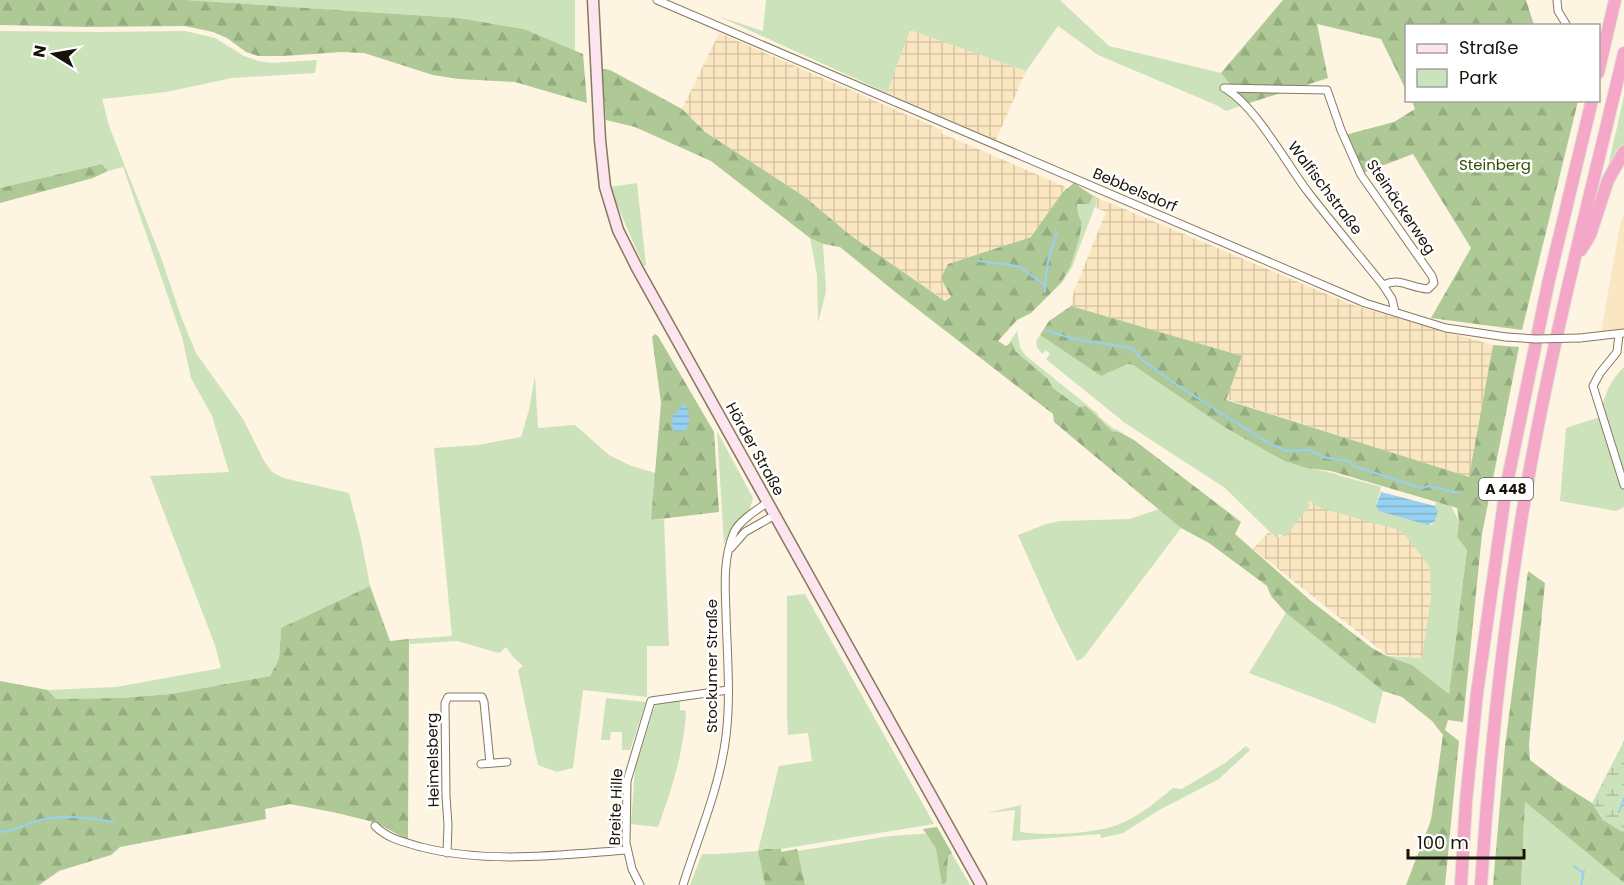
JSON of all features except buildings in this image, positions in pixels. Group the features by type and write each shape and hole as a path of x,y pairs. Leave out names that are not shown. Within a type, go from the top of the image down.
{"highway":[{"path":"1600,68 1615,0"},
{"name":"A 448","path":"1480,885 1486,802 1510,594 1531,463 1624,53"},
{"name":"A 448","path":"1461,885 1466,801 1477,693 1506,488 1548,284 1592,102"},
{"path":"1575,261 1590,235 1608,180 1624,152"}],"main road":[{"name":"Hörder Straße","path":"593,0 603,173 609,206 618,230 642,278 981,885"}],"street":[{"name":"Bebbelsdorf","path":"657,0 1365,303 1451,329 1506,337 1580,338 1621,334 1617,352 1593,386 1624,485"},
{"path":"1557,0 1558,11 1566,24"},
{"name":"Walfischstraße","path":"1224,88 1236,95 1265,131 1307,191 1383,285 1392,299 1395,312"},
{"name":"Steinäckerweg","path":"1224,88 1327,90 1361,176 1432,276 1434,283 1428,289 1393,281 1383,285"},
{"name":"Stockumer Straße","path":"683,885 721,762 728,717 724,582 729,550 738,526 768,502"},
{"path":"729,550 745,532 775,515"},
{"name":"Breite Hille","path":"640,885 632,869 627,850 628,773 651,701 728,690"},
{"name":"Heimelsberg","path":"447,853 445,703 448,697 482,697 490,763"},
{"path":"481,764 507,762"},
{"path":"375,826 382,833 400,842 447,853 502,857 627,850"}],"shaded area":[{"path":"909,29 1026,71 996,140 887,93"},
{"path":"719,33 942,130 941,133 1068,188 1074,183 1093,196 1353,305 1493,345 1469,478 1226,399 1242,356 1071,306 1074,291 1106,212 1062,193 1031,237 948,264 951,297 946,301 850,235 805,197 705,132 682,109"},
{"path":"1624,214 1624,329 1601,332 1621,220"},
{"path":"1321,470 1381,487 1370,511 1434,528 1445,505 1451,506 1455,525 1435,553 1425,658 1387,655 1253,549 1269,532 1273,536 1280,537 1287,530 1309,487"}],"green space":[{"path":"0,0 186,0 459,18 524,29 583,54 587,103 515,82 433,75 364,53 258,56 246,52 227,38 213,32 185,26 0,25"},
{"path":"186,0 575,0 575,51 524,29 459,18"},
{"path":"766,0 1060,0 1109,46 1221,73 1246,104 1226,111 1098,55 1058,26 1026,71 910,30 887,93 718,16 763,31"},
{"path":"1283,0 1526,0 1534,24 1405,24 1405,88 1381,39 1317,24 1328,78 1246,104 1221,73"},
{"path":"0,31 185,31 215,38 244,56 258,61 271,63 317,60 315,73 232,78 166,92 102,99 109,126 196,353 243,419 272,472 283,478 349,493 370,586 281,628 279,659 270,676 171,694 120,698 56,699 48,690 116,687 221,668 215,645 150,476 229,472 212,416 191,378 182,337 123,167 108,171 102,164 0,188"},
{"path":"602,69 610,70 682,109 705,132 805,197 850,235 945,301 951,297 941,278 948,264 1031,237 1062,193 1074,183 1093,196 1089,204 1077,204 1082,223 1079,239 1070,267 1060,284 1031,313 1017,320 998,341 1006,346 1012,342 1015,351 1047,378 1053,388 1079,407 1086,406 1112,431 1134,440 1241,522 1235,534 1311,601 1372,648 1412,665 1449,694 1467,550 1457,537 1459,521 1457,508 1331,471 1307,468 1284,461 1224,427 1133,365 1128,364 1101,376 1040,335 1049,321 1071,306 1242,356 1226,400 1469,477 1493,345 1519,347 1482,534 1463,722 1448,720 1445,730 1459,741 1445,885 1406,885 1431,820 1443,735 1432,721 1402,697 1383,691 1286,613 1271,596 1267,586 1209,543 1181,528 1054,422 1053,414 840,247 823,244 810,238 711,161 635,127 606,120"},
{"path":"1624,96 1624,148 1607,171"},
{"name":"Steinberg","path":"1412,102 1578,102 1522,330 1431,318 1471,248 1413,154 1363,173 1345,135 1394,122 1415,109"},
{"path":"102,164 108,171 93,178 0,203 0,188"},
{"path":"637,183 646,265 644,267 618,207 614,208 609,187"},
{"path":"1094,194 1097,201 1072,267 1060,286 1082,223 1077,204 1089,204"},
{"path":"810,238 823,244 826,291 818,323 817,275"},
{"path":"1017,331 1020,347 1025,355 1114,429 1133,440 1119,432 1112,431 1086,406 1079,407 1053,388 1047,378 1014,351 1012,343 1007,346"},
{"path":"655,334 714,432 719,512 651,520 661,403 652,337"},
{"path":"1040,335 1101,376 1128,364 1133,365 1224,427 1284,461 1381,487 1376,506 1432,525 1438,511 1435,506 1436,502 1451,506 1459,521 1457,537 1467,550 1449,695 1412,665 1387,656 1422,658 1431,598 1429,566 1405,535 1399,530 1320,508 1310,501 1308,503 1310,505 1285,537 1280,534 1276,538 1225,488 1125,423 1046,359 1050,354 1046,350 1042,354 1037,347 1036,341"},
{"path":"1624,367 1624,507 1616,511 1560,501 1566,428 1600,417 1608,390 1614,378"},
{"path":"535,376 538,428 575,425 609,455 631,466 656,473 651,520 664,519 669,646 647,646 647,697 583,690 573,768 557,772 538,765 518,670 523,666 506,647 499,653 457,641 410,644 409,639 452,636 434,448 478,445 521,437"},
{"path":"717,431 753,498 750,508 752,510 731,529 724,544"},
{"path":"1159,509 1181,528 1083,658 1077,661 1018,535 1060,521 1130,519"},
{"path":"1528,571 1545,583 1529,744 1530,760 1560,783 1592,803 1603,820 1624,831 1624,883 1525,802 1521,885 1493,885 1505,746"},
{"path":"370,586 390,641 409,639 408,840 377,823 290,804 265,809 266,819 120,847 111,855 59,871 39,885 0,885 0,681 48,690 56,699 120,698 171,694 270,676 279,659 281,628"},
{"path":"805,594 934,824 758,851 779,766 812,761 808,733 788,735 787,716 787,596"},
{"path":"1286,613 1383,691 1375,724 1336,706 1249,673"},
{"path":"606,698 646,702 630,750 622,750 622,732 611,732 610,740 601,740"},
{"path":"680,701 680,710 686,711 683,741 658,827 631,824 635,769 655,705"},
{"path":"1624,741 1624,831 1622,832 1603,820 1592,803"},
{"path":"1246,746 1250,750 1219,779 1161,809 1123,833 1101,838 1100,834 1012,841 1015,810 987,813 1021,805 1020,832 1057,834 1112,827 1136,816 1173,788 1182,789 1225,763"},
{"path":"1525,802 1624,883 1624,885 1521,885"},
{"path":"937,827 952,853 948,856 946,883 942,884 936,848 923,829"},
{"path":"940,833 970,885 787,885 797,849 798,851 890,836"},
{"path":"781,849 781,852 797,849 805,885 765,885 758,851"},
{"path":"758,851 765,885 690,885 702,854"}],"water":[{"path":"683,402 687,409 689,423 686,430 675,432 672,426 673,415 680,409"},
{"path":"1381,492 1435,506 1438,511 1435,521 1428,525 1379,511 1376,506"}],"waterway":[{"path":"1045,285 1048,261 1057,233"},
{"path":"979,261 1018,266 1045,285 1045,292"},
{"path":"1045,330 1074,339 1132,348 1141,359 1174,383 1267,442 1286,451 1309,450 1327,458 1350,461 1353,466 1422,488 1429,486 1458,493"},
{"path":"1619,812 1624,798"},
{"path":"0,832 59,817 114,822"},
{"path":"1574,866 1583,873"},
{"path":"1581,885 1584,871"}]}
